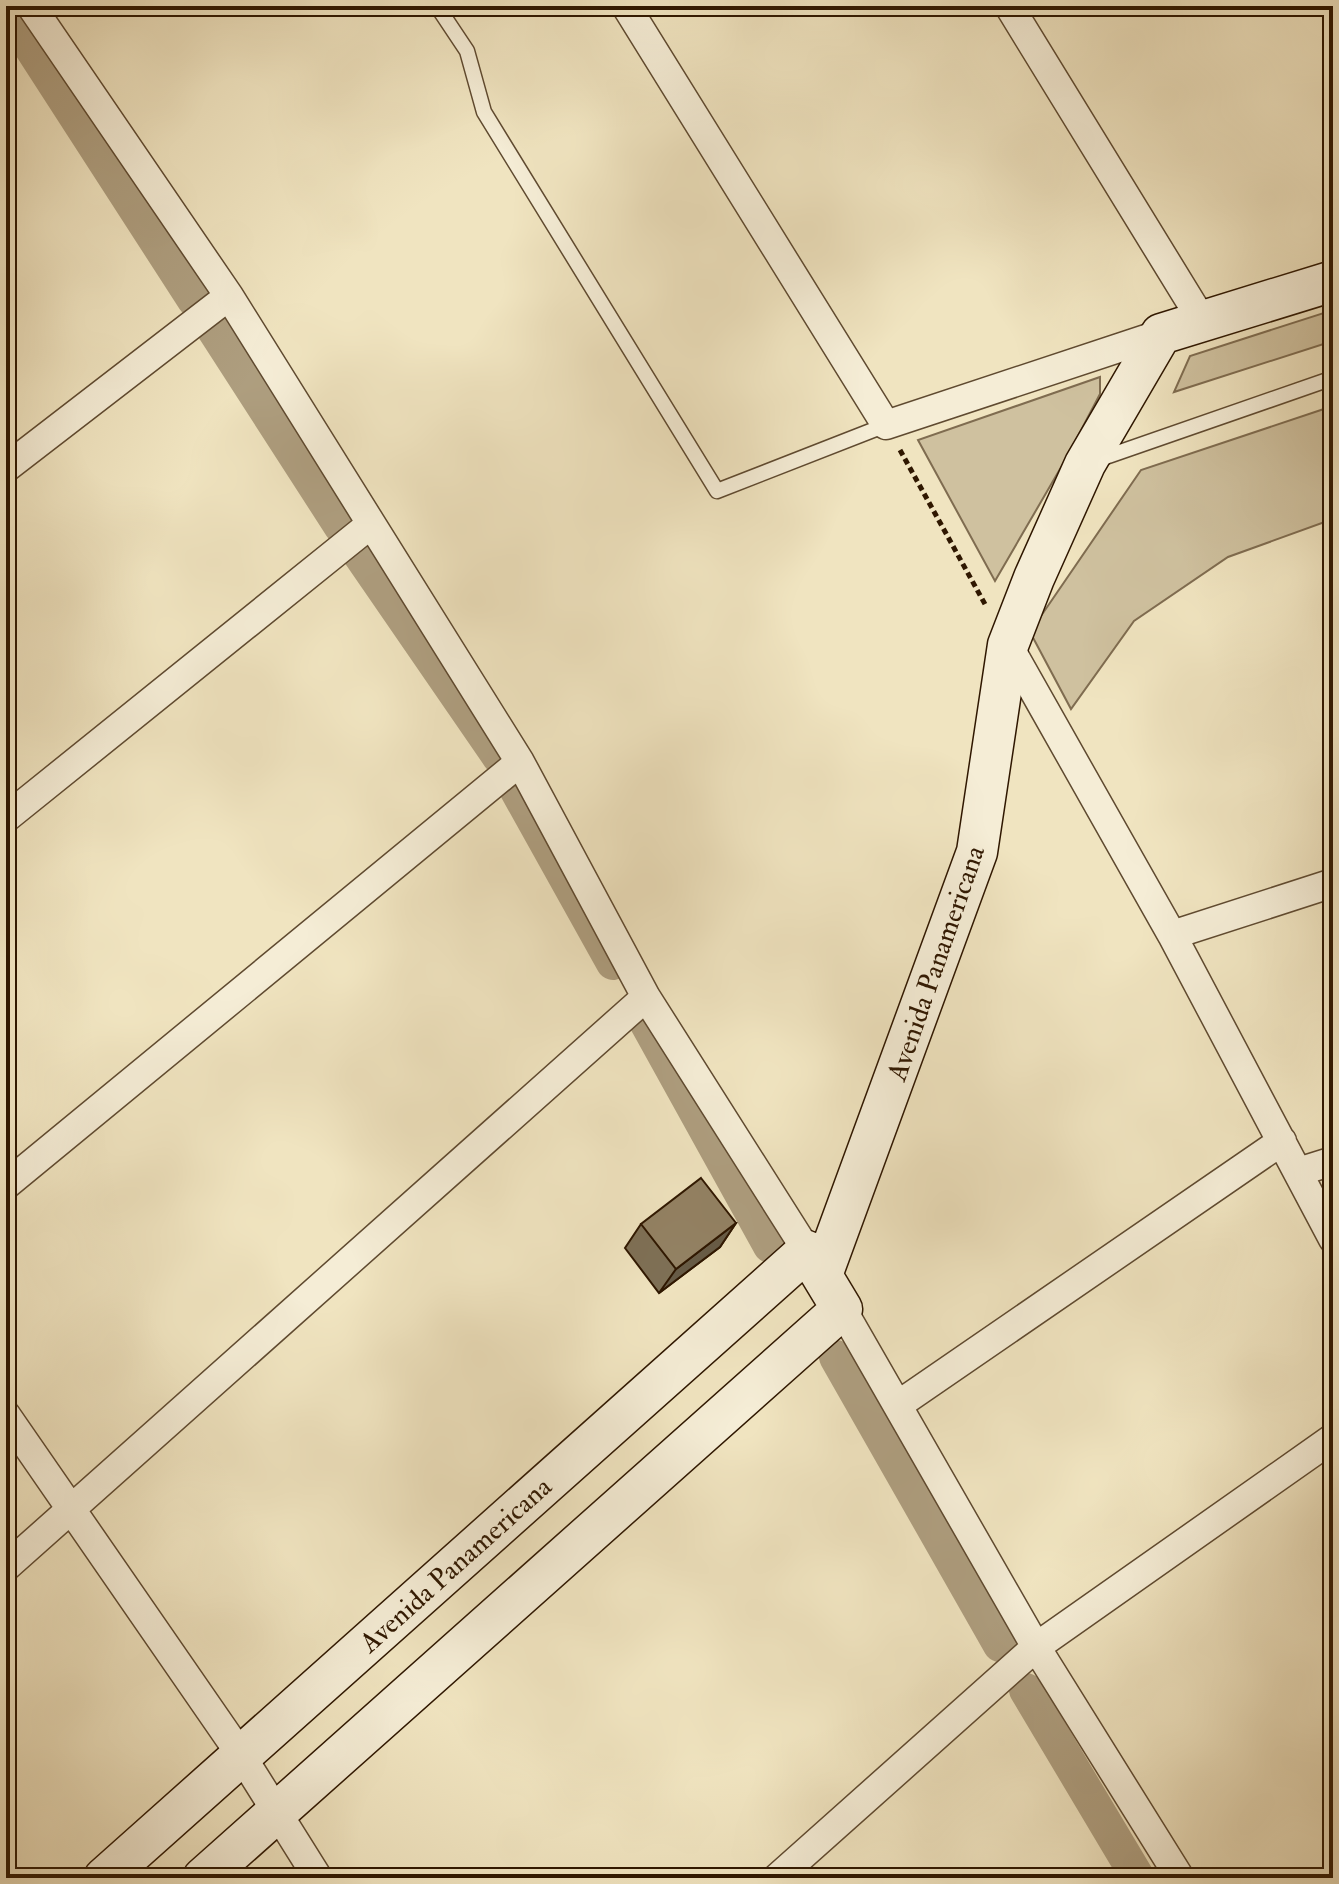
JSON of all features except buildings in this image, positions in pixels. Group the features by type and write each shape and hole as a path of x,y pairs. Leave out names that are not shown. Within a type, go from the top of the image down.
{"main road":[{"path":"1161,334 1333,281"},
{"name":"Avenida Panamericana","path":"104,1878 241,1755 815,1263 977,852 1008,645 1085,464 1161,334"},
{"path":"203,1878 842,1309 815,1263"}],"street":[{"path":"31,6 229,296 520,762 646,997 815,1263"},
{"path":"626,6 886,425 1161,334"},
{"path":"1009,6 1203,322"},
{"path":"6,468 229,296"},
{"path":"6,818 371,524"},
{"path":"1008,645 1172,935 1333,1239"},
{"path":"6,1185 520,762"},
{"path":"1172,935 1333,883"},
{"path":"6,1567 646,997"},
{"path":"898,1405 1282,1141"},
{"path":"1298,1172 1333,1161"},
{"path":"842,1309 1036,1647 1180,1878"},
{"path":"6,1415 241,1755 318,1878"},
{"path":"777,1878 1036,1647 1333,1438"}],"lane":[{"path":"437,6 467,51 484,112 717,491 886,425"},
{"path":"1085,464 1333,378"}],"path":[{"path":"886,425 1008,645"}],"shaded area":[{"path":"1333,310 1333,341 1174,392 1190,356"},
{"path":"1100,377 1100,394 995,581 918,440"},
{"path":"1333,406 1333,519 1228,557 1134,621 1071,709 1030,632 1141,470"}],"waterway":[{"path":"6,9 194,300"},
{"path":"214,330 341,527"},
{"path":"360,555 499,757"},
{"path":"516,789 613,963"},
{"path":"646,1022 770,1246"},
{"path":"836,1357 1000,1645"},
{"path":"1026,1690 1138,1878"}]}
